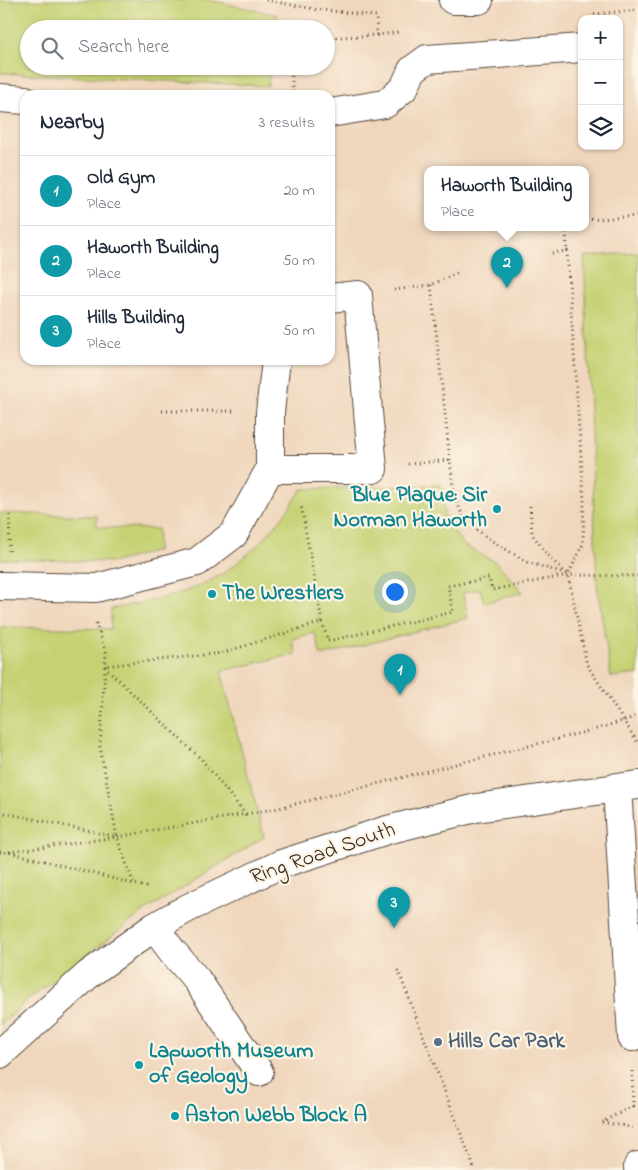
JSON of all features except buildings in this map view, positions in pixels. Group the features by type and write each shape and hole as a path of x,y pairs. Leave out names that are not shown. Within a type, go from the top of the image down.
{"lane":[{"path":"453,0 479,0"},
{"path":"335,112 385,104 404,88 412,70 427,59 578,48"},
{"path":"0,98 20,100"},
{"path":"283,469 373,469 358,295 335,297"},
{"path":"0,586 96,588 197,562 234,534 283,469 270,412 275,365"},
{"path":"628,786 632,1037"},
{"name":"Ring Road South","path":"0,1054 89,974 154,927 188,908 281,864 387,830 476,808 628,786"},
{"path":"154,927 197,980 260,1072"}],"path":[{"path":"266,0 314,9 376,16"},
{"path":"335,37 377,34"},
{"path":"292,75 293,90"},
{"path":"589,220 638,216"},
{"path":"566,231 584,500 584,544 568,575"},
{"path":"552,253 567,251"},
{"path":"358,295 431,285 457,273"},
{"path":"431,285 454,495 465,521 492,541 527,562 568,575"},
{"path":"162,410 270,412"},
{"path":"373,469 450,460"},
{"path":"283,469 328,641 453,612 448,586 489,578 492,590 568,575 638,576"},
{"path":"530,506 532,534 550,558 568,575 587,665 638,743"},
{"path":"104,666 222,652 322,622"},
{"path":"9,852 134,885 117,837 100,747 106,652 96,626"},
{"path":"104,666 202,760 246,815"},
{"path":"0,852 117,837 246,815 625,722 638,716"},
{"path":"0,812 117,837"},
{"path":"398,970 475,1170"},
{"path":"632,1094 633,1106"},
{"path":"634,1128 602,1122 633,1106 638,1107"}],"shaded area":[{"path":"0,0 638,0 638,1170 0,1170"}],"green space":[{"path":"0,0 210,0 277,15 276,20 20,20 20,74 0,73"},
{"path":"41,75 269,75 268,86"},
{"path":"638,252 638,674 611,677 597,585 584,257"},
{"path":"442,485 445,521 465,546 496,562 523,592 484,603 480,589 463,593 468,618 321,656 315,633 292,639 296,654 221,671 264,837 142,913 28,1000 0,1025 0,627 111,629 111,609 184,592 207,582 235,565 272,529 302,489"},
{"path":"0,513 97,516 97,527 158,529 157,551 114,562 0,559"}],"place":[{"name":"Haworth Building","path":"507,288"},
{"name":"Blue Plaque: Sir Norman Haworth","path":"497,509"},
{"name":"The Wrestlers","path":"212,594"},
{"name":"Old Gym","path":"400,695"},
{"name":"Hills Building","path":"394,928"},
{"name":"Hills Car Park","path":"438,1042"},
{"name":"Lapworth Museum of Geology","path":"139,1065"},
{"name":"Aston Webb Block A","path":"175,1116"}]}
